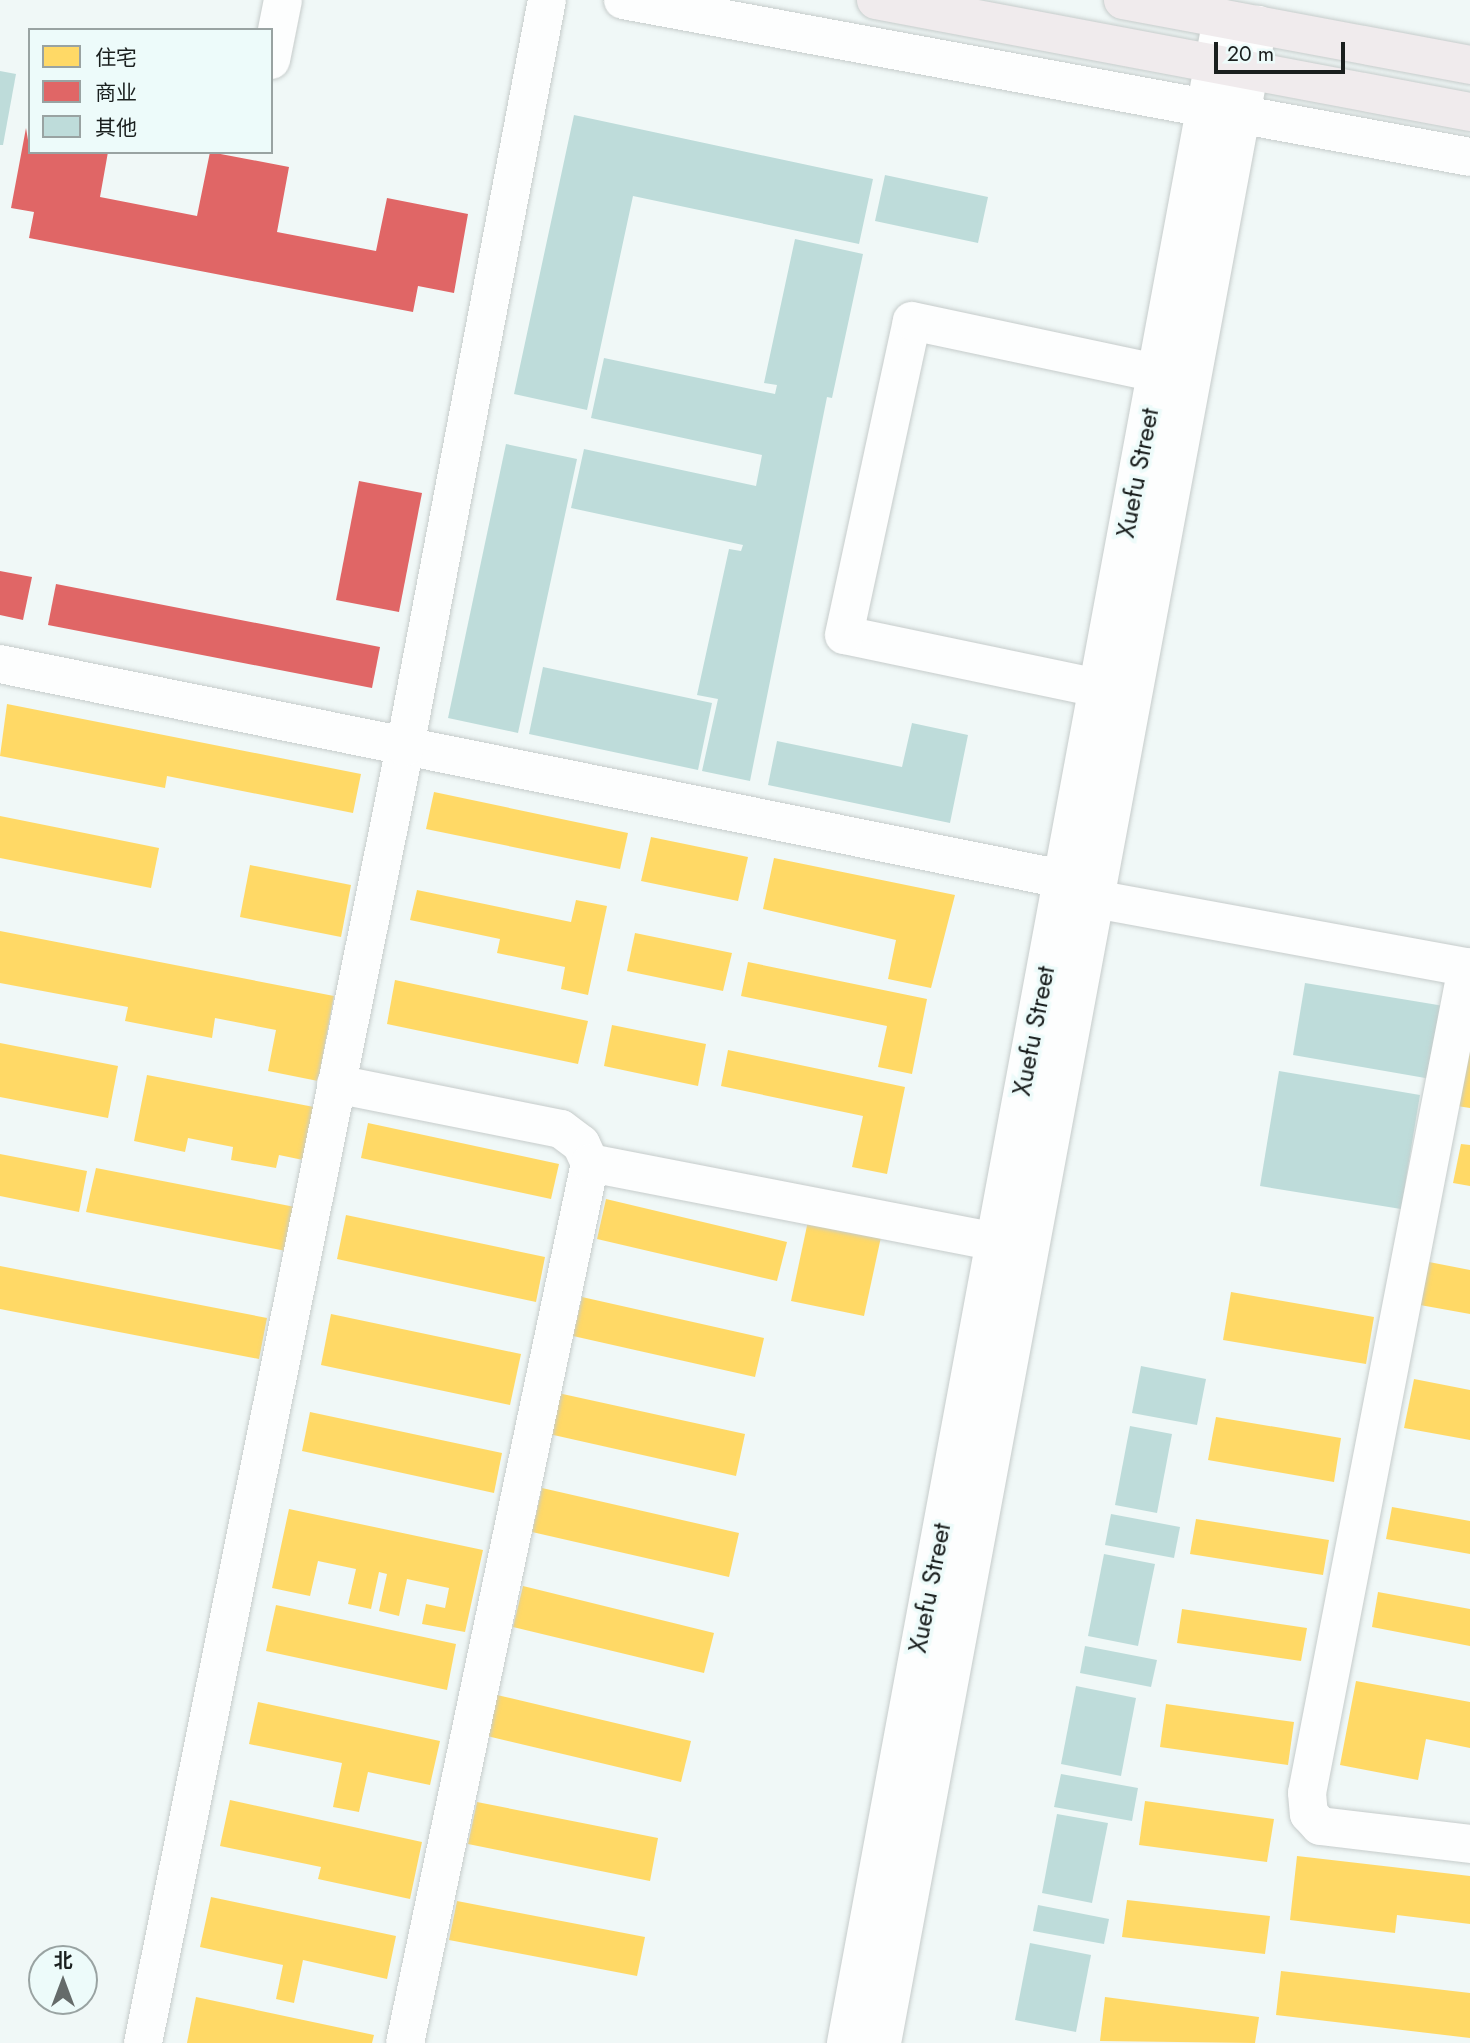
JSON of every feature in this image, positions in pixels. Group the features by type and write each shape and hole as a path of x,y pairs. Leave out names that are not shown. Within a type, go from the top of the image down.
{"main road":[{"path":"876,0 1470,112"},
{"path":"1123,0 1238,16 1470,65"}],"street":[{"path":"273,50 283,0"},
{"path":"143,2043 405,747 547,0"},
{"path":"622,0 1470,157"},
{"name":"Xuefu Street","path":"883,2043 1095,899 1232,67 1238,16"},
{"name":"Xuefu Street","path":"846,2043 1156,373 1224,111"},
{"path":"1098,688 844,635 912,321 1156,373"},
{"path":"0,664 1062,879"},
{"path":"1095,899 1469,967 1307,1793 1309,1814 1320,1826 1470,1844"},
{"path":"336,1084 561,1129 581,1144 590,1163 405,2043"},
{"path":"590,1163 995,1242"}],"building: 住宅":[{"path":"7,704 361,774 353,813 167,776 165,788 0,756"},
{"path":"434,792 628,833 620,869 426,829"},
{"path":"0,816 159,848 151,888 0,858"},
{"path":"651,837 748,857 738,901 641,881"},
{"path":"774,858 955,895 931,988 888,979 896,940 763,909"},
{"path":"250,865 351,885 341,937 240,917"},
{"path":"417,890 571,922 576,900 607,906 588,995 561,989 565,967 497,953 500,939 410,920"},
{"path":"0,931 334,996 318,1081 268,1071 276,1030 215,1018 212,1038 125,1021 128,1007 0,983"},
{"path":"635,933 732,953 723,991 627,971"},
{"path":"748,962 927,999 912,1074 878,1067 887,1026 741,996"},
{"path":"395,980 588,1021 578,1064 387,1024"},
{"path":"612,1025 706,1044 698,1086 604,1066"},
{"path":"0,1043 118,1066 108,1118 0,1097"},
{"path":"1470,1045 1470,1108 1457,1106"},
{"path":"728,1050 905,1087 887,1174 852,1167 863,1116 721,1086"},
{"path":"147,1075 314,1107 303,1160 279,1155 276,1168 231,1160 233,1147 188,1138 185,1152 134,1141"},
{"path":"368,1123 559,1164 551,1199 361,1158"},
{"path":"1461,1144 1470,1145 1470,1186 1453,1183"},
{"path":"0,1154 87,1171 79,1212 0,1196"},
{"path":"96,1168 295,1207 286,1251 86,1212"},
{"path":"606,1199 787,1242 777,1281 597,1239"},
{"path":"346,1215 545,1257 536,1302 337,1259"},
{"path":"808,1221 881,1237 864,1316 791,1301"},
{"path":"1429,1262 1470,1270 1470,1314 1420,1305"},
{"path":"0,1266 267,1318 259,1359 0,1309"},
{"path":"1231,1292 1374,1317 1366,1364 1223,1340"},
{"path":"582,1297 764,1338 755,1377 573,1336"},
{"path":"331,1314 521,1354 510,1405 321,1365"},
{"path":"1414,1379 1470,1390 1470,1440 1404,1428"},
{"path":"558,1393 745,1434 736,1476 549,1434"},
{"path":"310,1412 502,1453 494,1493 302,1451"},
{"path":"1216,1417 1341,1438 1334,1482 1208,1460"},
{"path":"542,1488 739,1533 729,1577 532,1532"},
{"path":"1392,1507 1470,1521 1470,1554 1386,1539"},
{"path":"289,1509 483,1550 465,1632 422,1624 426,1604 445,1608 449,1588 407,1579 399,1616 379,1611 387,1574 379,1572 371,1609 348,1604 356,1569 318,1561 310,1596 272,1588"},
{"path":"1196,1519 1329,1540 1323,1575 1190,1554"},
{"path":"523,1586 714,1633 704,1673 513,1627"},
{"path":"1378,1592 1470,1609 1470,1646 1372,1627"},
{"path":"276,1605 456,1644 447,1690 266,1651"},
{"path":"1182,1609 1307,1628 1301,1661 1177,1643"},
{"path":"1356,1681 1470,1702 1470,1748 1426,1739 1418,1780 1340,1765"},
{"path":"497,1695 691,1741 681,1782 487,1736"},
{"path":"258,1702 440,1741 430,1785 368,1772 359,1812 333,1807 342,1763 249,1744"},
{"path":"1166,1704 1294,1722 1288,1765 1160,1747"},
{"path":"230,1800 422,1842 410,1899 318,1879 321,1867 220,1846"},
{"path":"1145,1801 1274,1819 1267,1862 1139,1845"},
{"path":"477,1802 658,1838 650,1881 468,1844"},
{"path":"1297,1856 1470,1876 1470,1924 1397,1915 1395,1933 1290,1920"},
{"path":"211,1897 396,1936 387,1979 303,1960 294,2003 276,1999 283,1965 200,1947"},
{"path":"1127,1900 1270,1916 1265,1954 1122,1937"},
{"path":"457,1901 645,1937 637,1976 449,1940"},
{"path":"1281,1971 1470,1993 1470,2038 1276,2015"},
{"path":"196,1997 374,2035 372,2043 187,2043"},
{"path":"1105,1997 1259,2017 1255,2043 1100,2041"}],"building: 商业":[{"path":"26,128 28,154 108,154 100,197 197,216 210,154 289,167 277,232 376,251 387,198 468,214 454,293 418,286 413,312 29,238 34,212 11,208"},
{"path":"359,481 422,493 399,612 336,600"},
{"path":"0,571 32,577 23,620 0,615"},
{"path":"56,584 380,647 372,688 48,625"}],"building: 其他":[{"path":"0,71 16,74 3,145 0,145"},
{"path":"574,115 873,179 859,244 633,196 587,410 514,394"},
{"path":"885,175 988,197 978,243 875,221"},
{"path":"795,239 863,254 832,398 827,397 750,781 702,771 718,699 697,695 729,549 741,551 743,545 571,508 584,449 756,486 762,455 591,418 604,358 775,394 777,385 764,383"},
{"path":"506,444 577,459 518,733 448,718"},
{"path":"543,667 712,703 698,770 529,734"},
{"path":"912,723 968,735 950,823 768,785 777,741 902,767"},
{"path":"1305,983 1444,1006 1431,1079 1293,1055"},
{"path":"1279,1071 1420,1095 1401,1209 1260,1186"},
{"path":"1141,1366 1206,1379 1197,1425 1132,1413"},
{"path":"1130,1426 1172,1434 1157,1513 1115,1505"},
{"path":"1111,1514 1180,1527 1174,1558 1105,1545"},
{"path":"1104,1554 1155,1564 1138,1646 1088,1636"},
{"path":"1085,1646 1157,1660 1151,1687 1080,1673"},
{"path":"1076,1686 1136,1698 1121,1776 1061,1764"},
{"path":"1061,1774 1138,1788 1132,1821 1054,1807"},
{"path":"1057,1814 1108,1823 1092,1903 1042,1893"},
{"path":"1038,1905 1109,1919 1104,1944 1033,1931"},
{"path":"1030,1943 1091,1955 1076,2032 1015,2020"}]}
